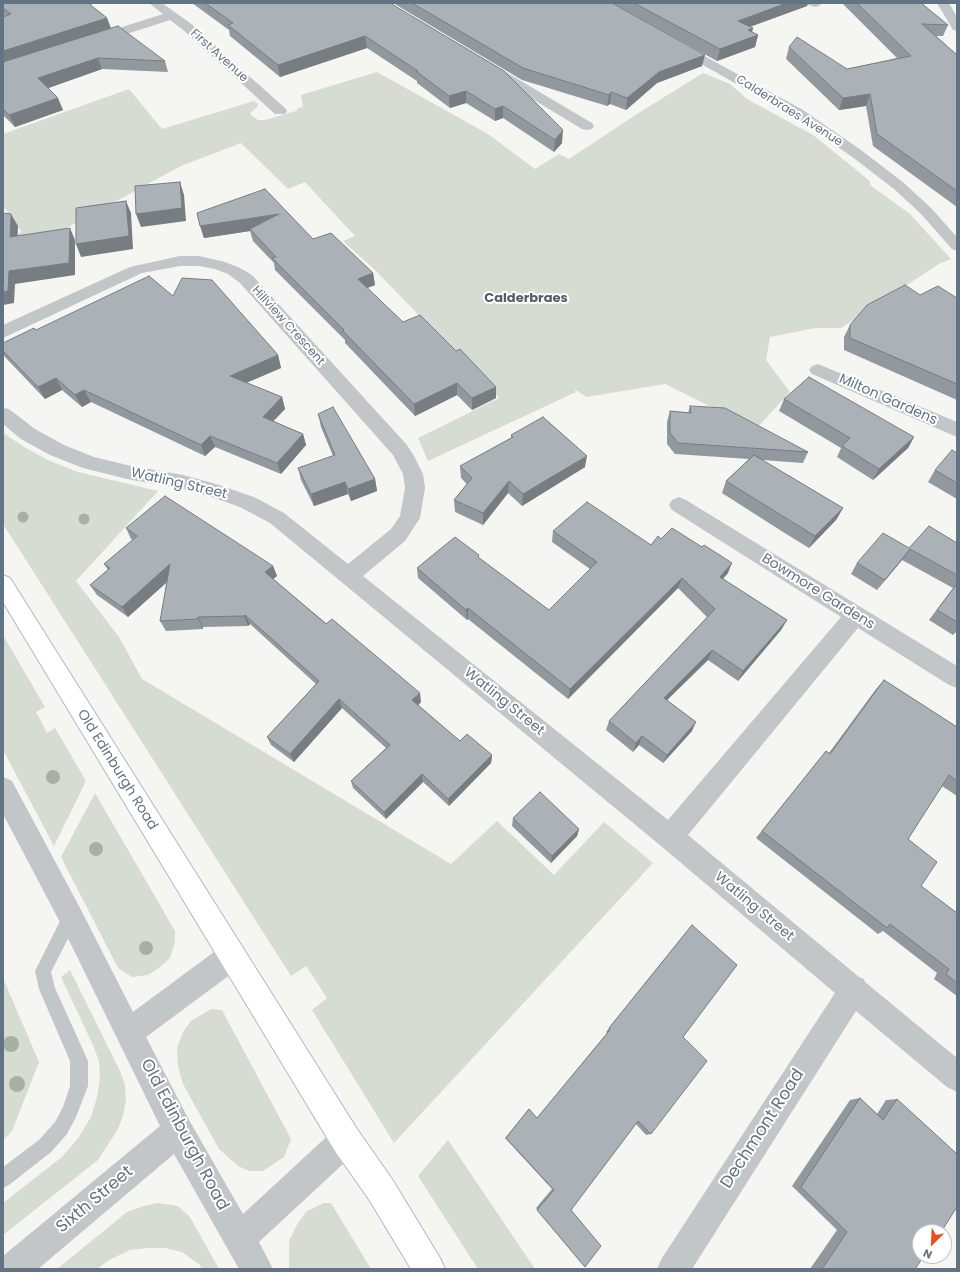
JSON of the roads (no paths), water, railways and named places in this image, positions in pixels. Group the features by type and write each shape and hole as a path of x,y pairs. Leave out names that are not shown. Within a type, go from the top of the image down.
{"main road":[{"name":"Old Edinburgh Road","path":"3,584 346,1140 381,1190 429,1269"}],"street":[{"name":"First Avenue","path":"155,3 172,15 280,111"},
{"path":"944,3 957,27"},
{"path":"84,44 172,15"},
{"name":"Calderbraes Avenue","path":"668,40 792,110 856,153 899,186 921,206 957,246"},
{"path":"478,60 587,126"},
{"name":"Hillview Crescent","path":"3,332 136,270 180,261 219,264 234,270 246,279 400,450 413,474 416,488 410,518 398,535 348,576"},
{"name":"Milton Gardens","path":"818,370 957,430"},
{"name":"Watling Street","path":"3,414 28,434 57,450 84,460 127,472 183,482 216,490 247,502 277,518 670,837 957,1077"},
{"name":"Bowmore Gardens","path":"679,505 957,678"},
{"path":"670,837 856,615"},
{"name":"Old Edinburgh Road","path":"3,789 71,917 178,1130 257,1269"},
{"path":"130,1032 232,956"},
{"name":"Dechmont Road","path":"672,1269 854,990"},
{"name":"Sixth Street","path":"13,1269 178,1130"},
{"path":"240,1238 346,1140"}],"lane":[{"path":"3,1179 45,1146 61,1128 70,1112 79,1086 79,1061 46,989 43,971 71,917"}],"district":[{"name":"Calderbraes","path":"526,299"}]}
